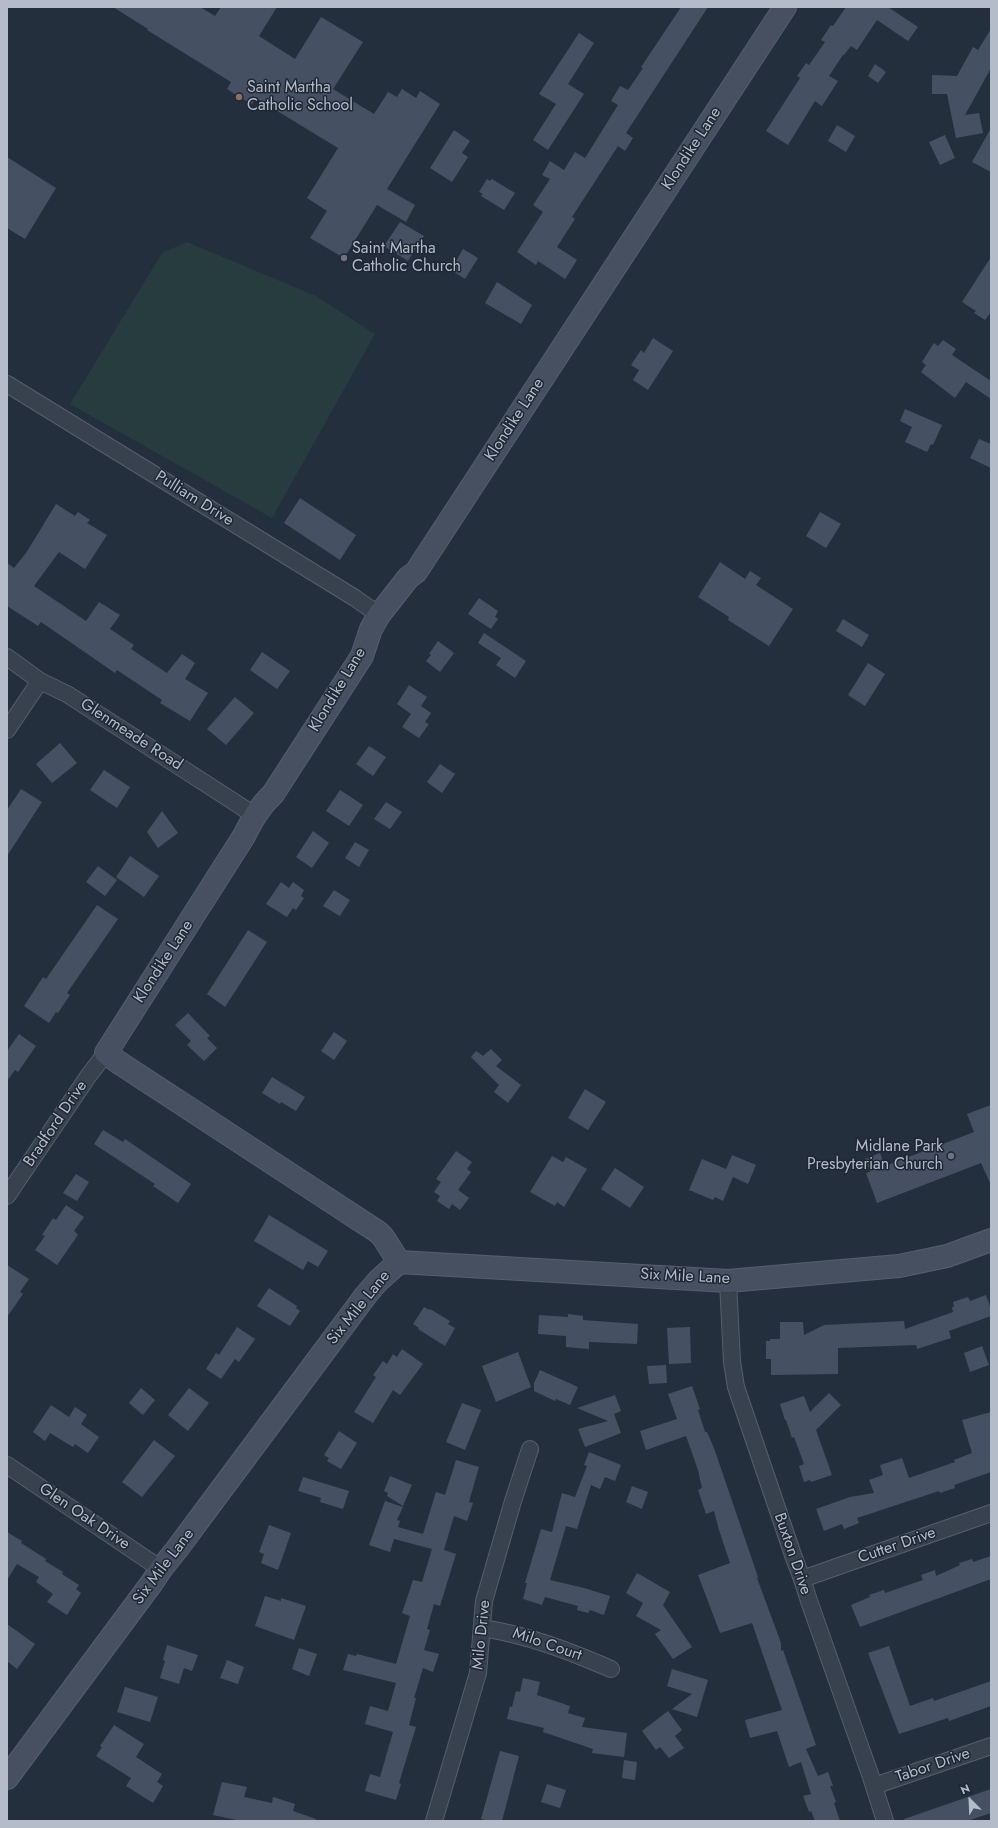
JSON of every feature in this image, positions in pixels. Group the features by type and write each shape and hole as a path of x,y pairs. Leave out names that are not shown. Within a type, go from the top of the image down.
{"street":[{"name":"Klondike Lane","path":"106,1053 244,836 261,805 272,794 362,656 371,629 379,615 408,578 416,572 785,7"},
{"name":"Pulliam Drive","path":"7,384 355,598 379,615"},
{"name":"Glenmeade Road","path":"7,657 40,681 67,694 254,816"},
{"path":"7,730 40,681"},
{"path":"106,1053 378,1232 383,1237 399,1262"},
{"name":"Bradford Drive","path":"7,1196 89,1075 106,1053"},
{"name":"Six Mile Lane","path":"7,1778 366,1295 378,1281 399,1262 728,1281 899,1266 947,1256 991,1240"},
{"name":"Buxton Drive","path":"728,1281 732,1362 736,1387 885,1821"},
{"name":"Milo Drive","path":"434,1821 478,1673 484,1601 513,1501 530,1449"},
{"name":"Glen Oak Drive","path":"7,1465 161,1569"},
{"name":"Cutter Drive","path":"802,1579 991,1512"},
{"name":"Milo Court","path":"482,1628 511,1632 559,1647 612,1669"},
{"name":"Tabor Drive","path":"874,1786 991,1746"}],"green space":[{"path":"187,242 316,296 375,334 272,518 70,404 162,253"}],"building":[{"path":"113,7 200,7 215,16 221,7 277,7 259,36 295,59 321,17 363,42 333,89 374,114 388,92 397,97 402,89 416,98 420,91 440,104 387,189 415,205 406,222 377,205 344,258 310,238 327,211 307,198 338,148 256,98 252,104 239,97 227,89 231,82"},
{"path":"681,7 708,7 626,133 633,138 625,151 618,146 572,217 575,219 557,247 577,260 565,279 538,261 536,265 517,252 543,212 533,205 550,179 542,175 550,161 564,170 575,152 585,158 618,105 611,101 620,86 628,90 643,68 641,67"},
{"path":"846,7 888,7 918,27 908,41 877,20 857,50 851,46 843,55 829,76 838,81 822,106 815,101 788,145 766,131 800,78 797,76 806,63 809,65 825,42 821,40"},
{"path":"991,29 991,68 965,115 979,113 983,133 956,138 947,94 932,94 932,75 957,76 973,47 978,50"},
{"path":"579,33 594,43 568,84 584,94 548,150 533,140 556,104 539,94"},
{"path":"875,64 886,72 878,83 868,76"},
{"path":"837,125 855,136 846,152 828,141"},
{"path":"991,128 991,172 972,162"},
{"path":"454,130 470,141 462,153 468,157 452,182 430,168"},
{"path":"945,135 955,158 940,165 929,142"},
{"path":"7,157 56,188 25,239 7,228"},
{"path":"487,179 490,181 492,179 515,193 504,210 481,196 483,194 479,192"},
{"path":"400,222 424,236 408,261 384,246"},
{"path":"463,249 478,258 465,279 451,270"},
{"path":"991,257 991,312 985,320 974,313 976,311 962,302"},
{"path":"497,282 532,305 521,324 485,303"},
{"path":"653,338 673,351 648,390 633,380 639,370 631,365 641,350 644,353"},
{"path":"943,340 956,349 952,355 991,381 991,399 966,382 955,398 921,372 926,365 922,362 934,343 938,346"},
{"path":"905,409 942,425 933,445 931,444 927,452 905,442 912,427 900,421"},
{"path":"979,439 991,444 991,468 970,458"},
{"path":"300,498 356,535 340,560 284,523"},
{"path":"56,504 75,516 78,512 90,520 87,523 107,535 85,569 59,552 34,586 86,621 99,602 120,615 110,629 134,645 131,649 167,673 182,654 195,663 185,679 208,693 190,721 160,703 162,700 117,670 115,673 41,622 38,626 7,606 7,563 14,568 26,553"},
{"path":"820,512 841,524 826,548 806,536"},
{"path":"720,562 745,579 750,571 761,578 756,585 793,609 769,646 728,620 729,617 698,597"},
{"path":"479,598 498,611 495,617 498,619 491,629 468,614"},
{"path":"843,619 869,635 862,647 836,631"},
{"path":"484,633 526,661 515,678 496,665 501,658 478,643"},
{"path":"438,641 454,653 440,672 426,661 431,655 429,654"},
{"path":"262,652 290,671 277,689 250,670"},
{"path":"868,663 885,674 865,706 848,695"},
{"path":"409,685 427,697 421,706 431,713 425,722 429,724 419,738 402,727 411,714 397,704"},
{"path":"235,697 254,713 226,745 207,729"},
{"path":"60,743 77,763 52,783 36,764"},
{"path":"369,746 386,757 373,776 356,764"},
{"path":"440,764 455,774 442,793 427,782"},
{"path":"104,770 130,787 117,808 90,790"},
{"path":"21,789 42,802 7,856 7,810"},
{"path":"340,790 363,805 349,826 326,811"},
{"path":"386,802 402,812 390,829 374,819"},
{"path":"162,811 178,833 158,848 147,832"},
{"path":"313,831 329,843 312,868 296,857"},
{"path":"355,842 369,850 359,867 345,858"},
{"path":"130,856 159,876 144,897 116,877"},
{"path":"98,866 117,880 105,896 86,882"},
{"path":"281,882 289,888 293,882 304,890 301,896 304,898 296,910 293,908 287,917 266,904"},
{"path":"334,890 350,900 340,916 323,906"},
{"path":"97,905 118,919 67,993 70,995 49,1023 24,1006 43,977 46,979"},
{"path":"248,930 267,942 225,1007 207,994"},
{"path":"188,1013 210,1036 207,1038 217,1048 204,1061 187,1045 191,1041 175,1025"},
{"path":"334,1032 347,1041 334,1060 321,1051"},
{"path":"19,1034 36,1046 18,1072 15,1070 7,1081 7,1051"},
{"path":"491,1049 502,1060 496,1066 521,1085 508,1103 494,1092 499,1085 471,1057 476,1051 483,1056"},
{"path":"272,1077 305,1097 296,1111 281,1102 280,1104 262,1093"},
{"path":"585,1089 606,1102 588,1130 568,1118"},
{"name":"Midlane Park Presbyterian Church","path":"991,1105 991,1185 981,1163 877,1203 866,1173 870,1172 865,1159 880,1153 885,1166 974,1132 967,1114"},
{"path":"103,1130 123,1142 125,1139 191,1184 178,1203 153,1186 155,1184 94,1144"},
{"path":"456,1151 472,1162 467,1169 471,1172 458,1190 469,1198 460,1210 452,1204 449,1209 437,1201 440,1196 434,1192 441,1182 436,1179"},
{"path":"732,1155 756,1165 748,1184 733,1177 723,1201 715,1197 713,1200 689,1190 702,1159 726,1169"},
{"path":"552,1156 563,1162 566,1157 587,1169 564,1207 557,1202 555,1206 530,1192"},
{"path":"615,1168 644,1187 630,1208 601,1189"},
{"path":"76,1174 89,1182 77,1201 63,1193"},
{"path":"66,1205 84,1217 74,1231 78,1235 57,1265 35,1250 45,1236 42,1235 53,1218 56,1220"},
{"path":"269,1215 328,1251 318,1267 308,1261 303,1270 254,1241"},
{"path":"7,1265 29,1279 20,1292 23,1294 7,1317"},
{"path":"269,1288 297,1306 296,1308 300,1311 290,1326 257,1306"},
{"path":"986,1295 991,1309 991,1316 949,1331 951,1338 917,1349 916,1345 838,1348 838,1374 771,1375 771,1359 766,1359 766,1341 770,1341 770,1339 780,1339 780,1322 803,1322 804,1335 824,1325 904,1321 905,1329 953,1312 953,1302 968,1297 970,1301"},
{"path":"424,1307 450,1321 448,1324 455,1328 445,1346 418,1329 419,1328 413,1324"},
{"path":"568,1314 583,1316 583,1320 638,1324 637,1344 589,1342 589,1349 566,1347 566,1336 538,1334 539,1315 568,1317"},
{"path":"237,1327 255,1339 239,1362 235,1359 221,1379 206,1369 216,1353 219,1355"},
{"path":"690,1327 691,1363 669,1364 667,1328"},
{"path":"982,1346 989,1365 970,1372 964,1353"},
{"path":"402,1349 423,1364 400,1395 393,1390 373,1423 354,1412 376,1377 373,1375 383,1361 387,1364 393,1354 397,1357"},
{"path":"518,1352 531,1387 496,1402 482,1366"},
{"path":"666,1365 667,1383 649,1384 647,1366"},
{"path":"540,1370 578,1387 570,1405 556,1399 555,1401 534,1391 534,1383"},
{"path":"692,1386 700,1409 698,1410 705,1432 707,1432 714,1448 758,1577 757,1578 781,1643 781,1651 783,1650 816,1745 806,1749 818,1776 828,1772 833,1786 830,1786 836,1802 834,1803 840,1821 815,1821 811,1811 809,1812 803,1796 811,1794 801,1762 789,1767 777,1731 750,1738 745,1720 782,1710 752,1623 720,1633 698,1575 730,1563 714,1511 706,1514 698,1490 702,1488 698,1470 686,1436 646,1450 640,1431 677,1419 668,1394"},
{"path":"141,1388 155,1400 143,1415 129,1403"},
{"path":"189,1388 209,1403 188,1431 168,1415"},
{"path":"829,1393 841,1405 816,1430 832,1475 811,1482 810,1480 804,1482 799,1466 804,1464 794,1437 792,1438 780,1404 804,1396 810,1412"},
{"path":"615,1395 621,1411 614,1414 621,1433 585,1447 578,1429 608,1421 577,1408"},
{"path":"462,1403 481,1410 465,1450 446,1442"},
{"path":"51,1405 69,1417 75,1407 87,1415 81,1424 99,1437 88,1453 75,1444 73,1447 50,1433 45,1441 33,1432"},
{"path":"991,1412 991,1472 954,1485 955,1488 940,1493 939,1491 857,1518 859,1523 844,1529 842,1524 824,1531 816,1509 850,1497 874,1493 869,1480 883,1475 880,1465 902,1458 909,1478 955,1462 954,1460 972,1453 962,1420"},
{"path":"339,1431 357,1443 341,1469 327,1461 329,1458 324,1455"},
{"path":"154,1440 175,1456 142,1497 122,1482"},
{"path":"589,1452 621,1465 615,1481 605,1477 600,1489 591,1485 577,1529 566,1526 550,1580 610,1596 604,1615 590,1610 588,1613 577,1610 578,1606 545,1597 542,1605 523,1599 527,1583 525,1583 541,1529 552,1532 562,1493 575,1497 587,1466 584,1465"},
{"path":"456,1460 479,1467 469,1502 473,1503 467,1521 454,1516 444,1550 456,1554 440,1606 434,1604 427,1629 430,1630 424,1650 439,1654 433,1672 423,1668 414,1698 416,1698 409,1725 416,1727 399,1783 401,1784 396,1800 365,1791 370,1774 380,1777 393,1732 365,1724 370,1706 388,1711 396,1683 343,1670 348,1654 356,1656 357,1654 396,1664 410,1616 402,1613 413,1580 422,1582 432,1549 394,1539 390,1552 369,1545 385,1501 403,1507 397,1520 400,1521 398,1527 423,1534 436,1492 445,1495"},
{"path":"390,1476 412,1485 403,1506 387,1496 388,1493 384,1491"},
{"path":"303,1477 349,1491 343,1509 320,1502 321,1498 298,1491"},
{"path":"632,1486 648,1492 642,1509 626,1502"},
{"path":"269,1525 291,1533 278,1570 261,1563 264,1554 259,1552"},
{"path":"7,1532 22,1541 21,1543 46,1559 45,1561 63,1572 62,1574 79,1585 76,1589 81,1593 67,1615 47,1602 53,1594 36,1582 39,1577 17,1564 7,1580"},
{"path":"991,1556 991,1579 860,1627 851,1605 870,1597 869,1595 884,1590 885,1593 923,1580 921,1575 935,1570 936,1576 960,1565 959,1563 972,1559 973,1562"},
{"path":"637,1573 670,1592 663,1605 692,1647 673,1659 655,1634 661,1630 636,1616 643,1603 626,1593"},
{"path":"265,1596 281,1601 281,1598 306,1606 294,1640 255,1626"},
{"path":"7,1624 35,1644 17,1669 7,1661"},
{"path":"167,1645 198,1655 192,1671 184,1668 179,1684 160,1678 165,1661 163,1660"},
{"path":"889,1646 910,1706 933,1698 934,1701 991,1681 991,1706 949,1721 948,1718 899,1734 868,1653"},
{"path":"299,1648 317,1654 309,1676 292,1669"},
{"path":"227,1660 244,1667 238,1684 220,1678"},
{"path":"672,1669 708,1680 697,1717 672,1709 692,1694 667,1686"},
{"path":"523,1678 540,1682 537,1695 570,1706 568,1713 585,1718 582,1727 627,1733 624,1757 592,1753 593,1749 543,1732 544,1728 507,1719 516,1691 520,1692"},
{"path":"125,1687 158,1697 150,1722 117,1712"},
{"path":"668,1711 682,1730 675,1736 684,1748 669,1758 660,1747 656,1750 642,1731"},
{"path":"114,1725 144,1744 136,1757 162,1774 157,1782 163,1786 153,1803 126,1786 131,1778 96,1756 102,1747 100,1746"},
{"path":"500,1751 519,1756 502,1821 490,1821 481,1819"},
{"path":"624,1760 637,1762 635,1780 622,1778"},
{"path":"222,1782 247,1787 244,1797 272,1803 273,1797 295,1804 293,1811 316,1819 316,1821 241,1821 213,1815"},
{"path":"547,1784 566,1790 560,1808 541,1802"},
{"path":"991,1789 991,1813 967,1821 905,1821 904,1819"}],"place":[{"name":"Saint Martha Catholic School","path":"239,97"},
{"name":"Saint Martha Catholic Church","path":"344,258"},
{"name":"Midlane Park Presbyterian Church","path":"951,1156"}]}
